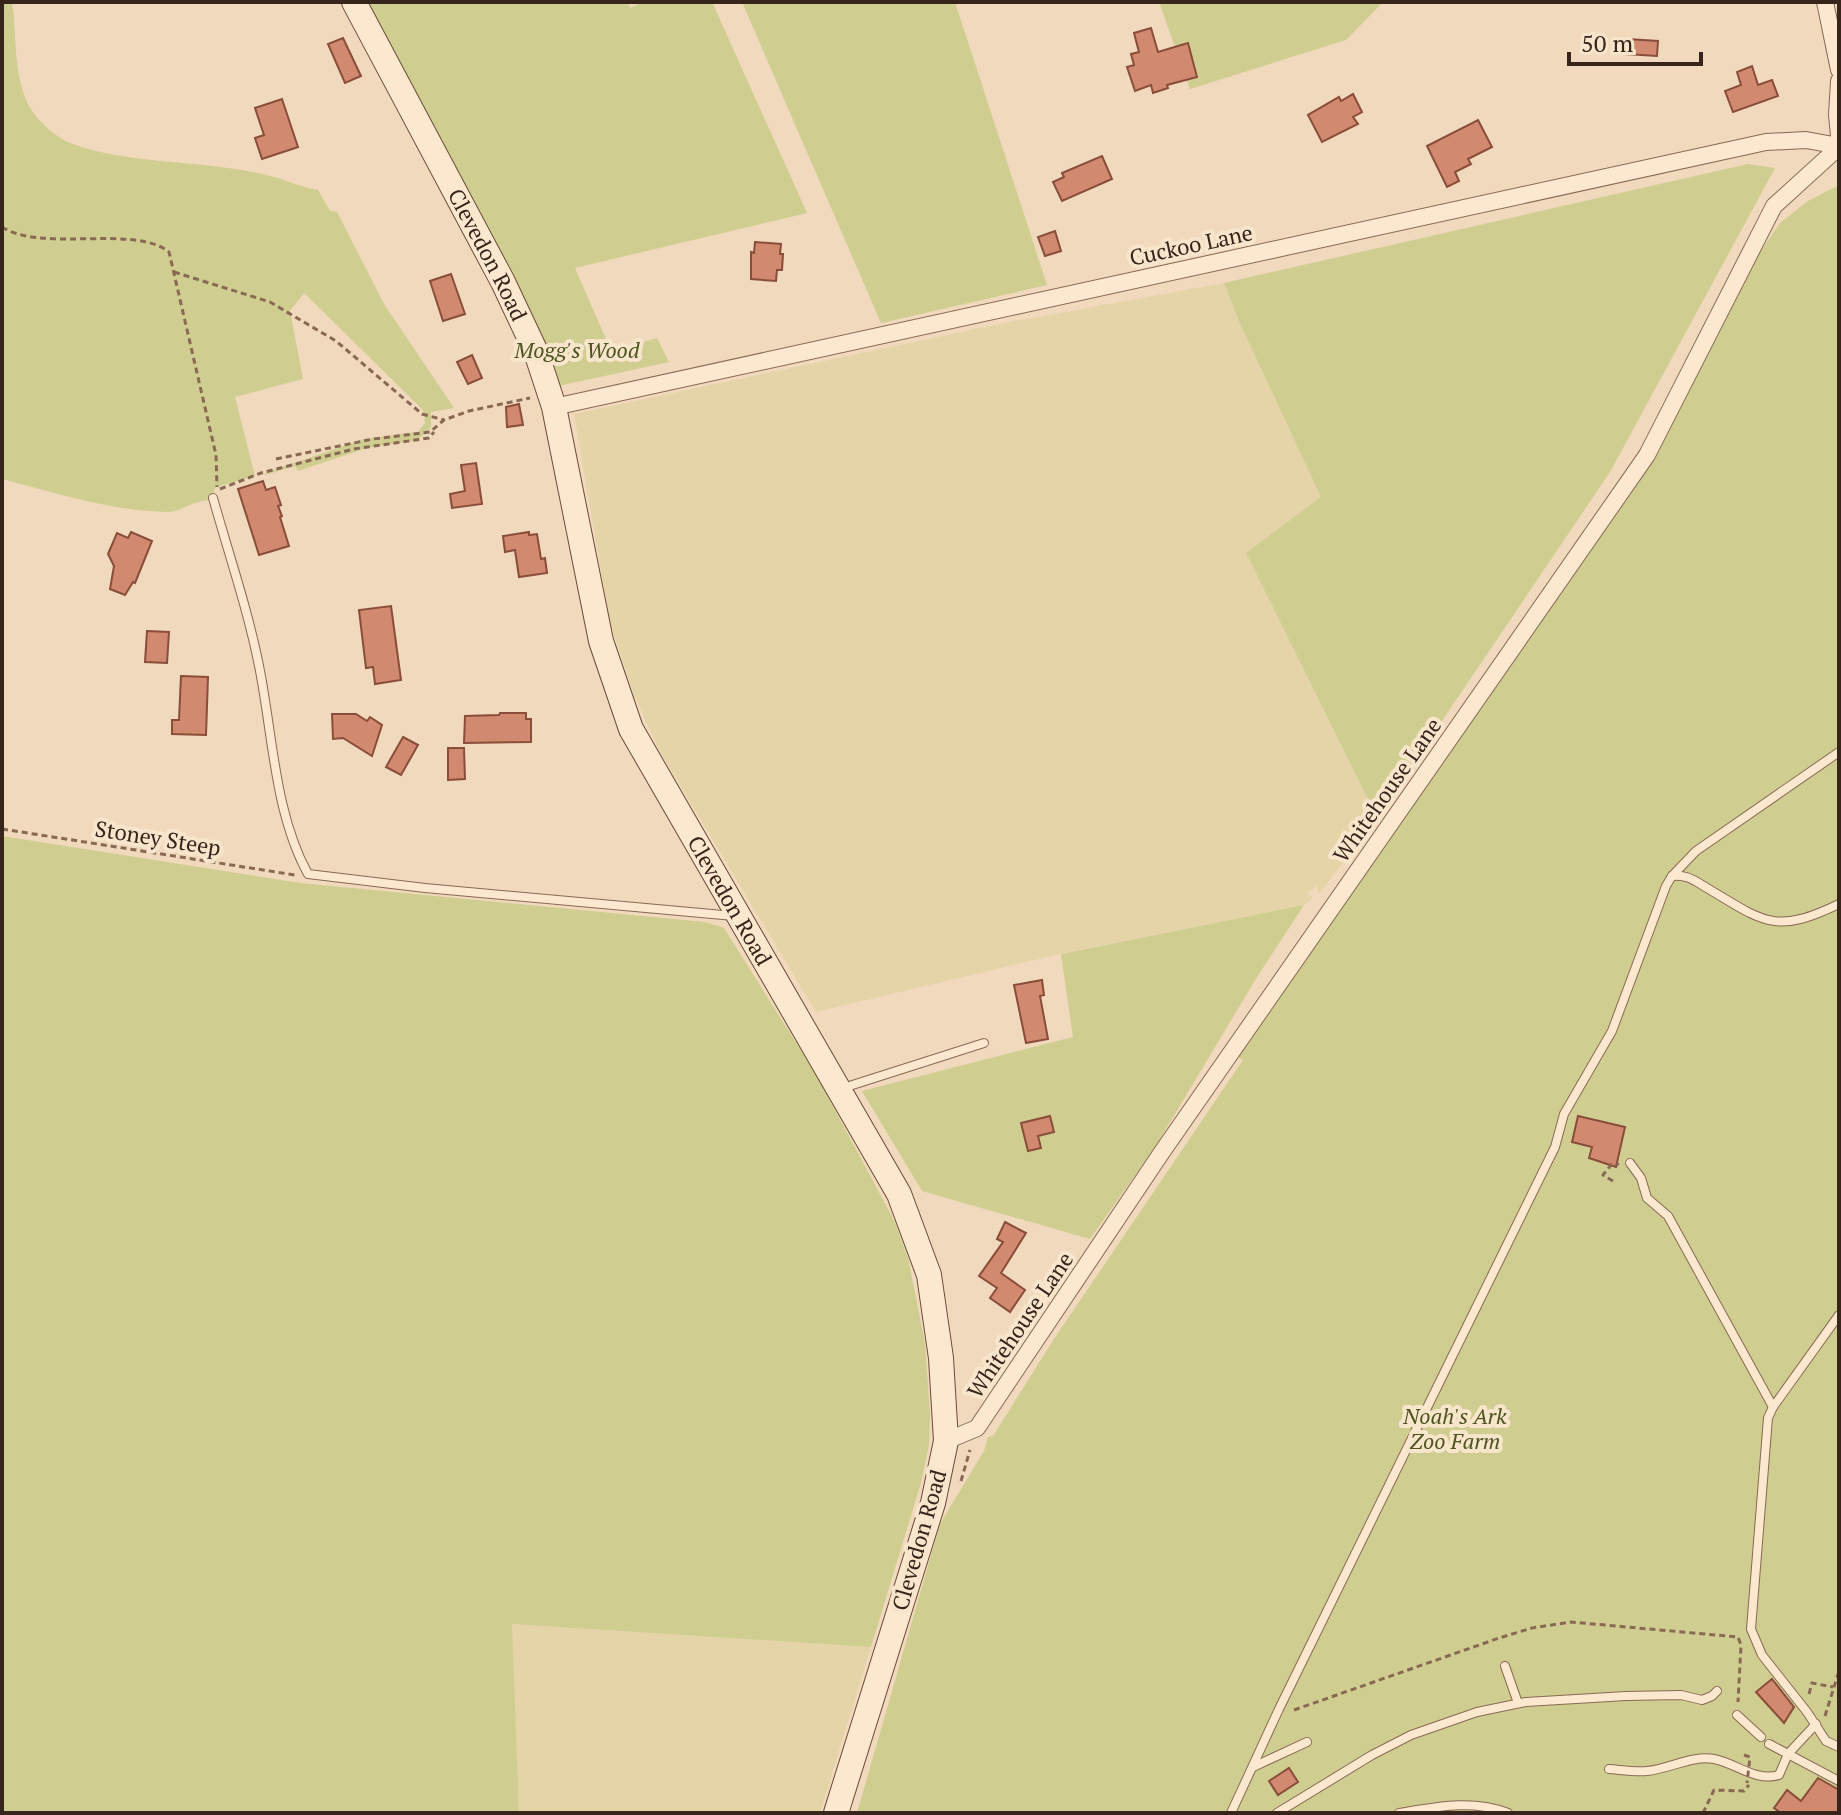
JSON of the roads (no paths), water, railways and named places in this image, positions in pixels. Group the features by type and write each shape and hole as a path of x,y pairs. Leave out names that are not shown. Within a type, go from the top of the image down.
{"main road":[{"name":"Clevedon Road","path":"354,2 503,282 536,352 554,407 601,641 631,729 899,1194 929,1275 941,1358 946,1441 933,1503 836,1813"}],"street":[{"path":"1825,2 1839,70"},
{"path":"1839,81 1839,136"},
{"name":"Cuckoo Lane","path":"554,407 1766,142 1806,140 1839,146"},
{"name":"Whitehouse Lane","path":"946,1441 977,1428 1162,1152 1647,455 1774,206 1839,146"}],"lane":[{"path":"213,498 260,667 287,819 308,874 739,917"},
{"path":"1231,1813 1555,1147 1564,1114 1612,1031 1666,886 1696,851 1839,752"},
{"path":"1672,876 1690,877 1757,918 1772,923 1810,918 1839,904"},
{"path":"839,1090 984,1043"},
{"path":"1630,1163 1641,1178 1647,1198 1668,1216 1773,1407"},
{"path":"1839,1315 1768,1418 1751,1629 1762,1655 1826,1741 1839,1747"},
{"path":"1505,1666 1518,1703"},
{"path":"1277,1813 1333,1777 1411,1735 1477,1712 1518,1703 1663,1695 1702,1700 1717,1691"},
{"path":"1737,1715 1761,1737"},
{"path":"1609,1769 1649,1771 1703,1758 1772,1777 1779,1775 1788,1754 1816,1724"},
{"path":"1253,1768 1307,1742"},
{"path":"1769,1744 1839,1781"},
{"path":"1399,1813 1461,1804 1491,1806 1508,1813"}],"park label":[{"name":"Mogg's Wood","path":"577,350"},
{"name":"Noah's Ark Zoo Farm","path":"1455,1428"}]}
